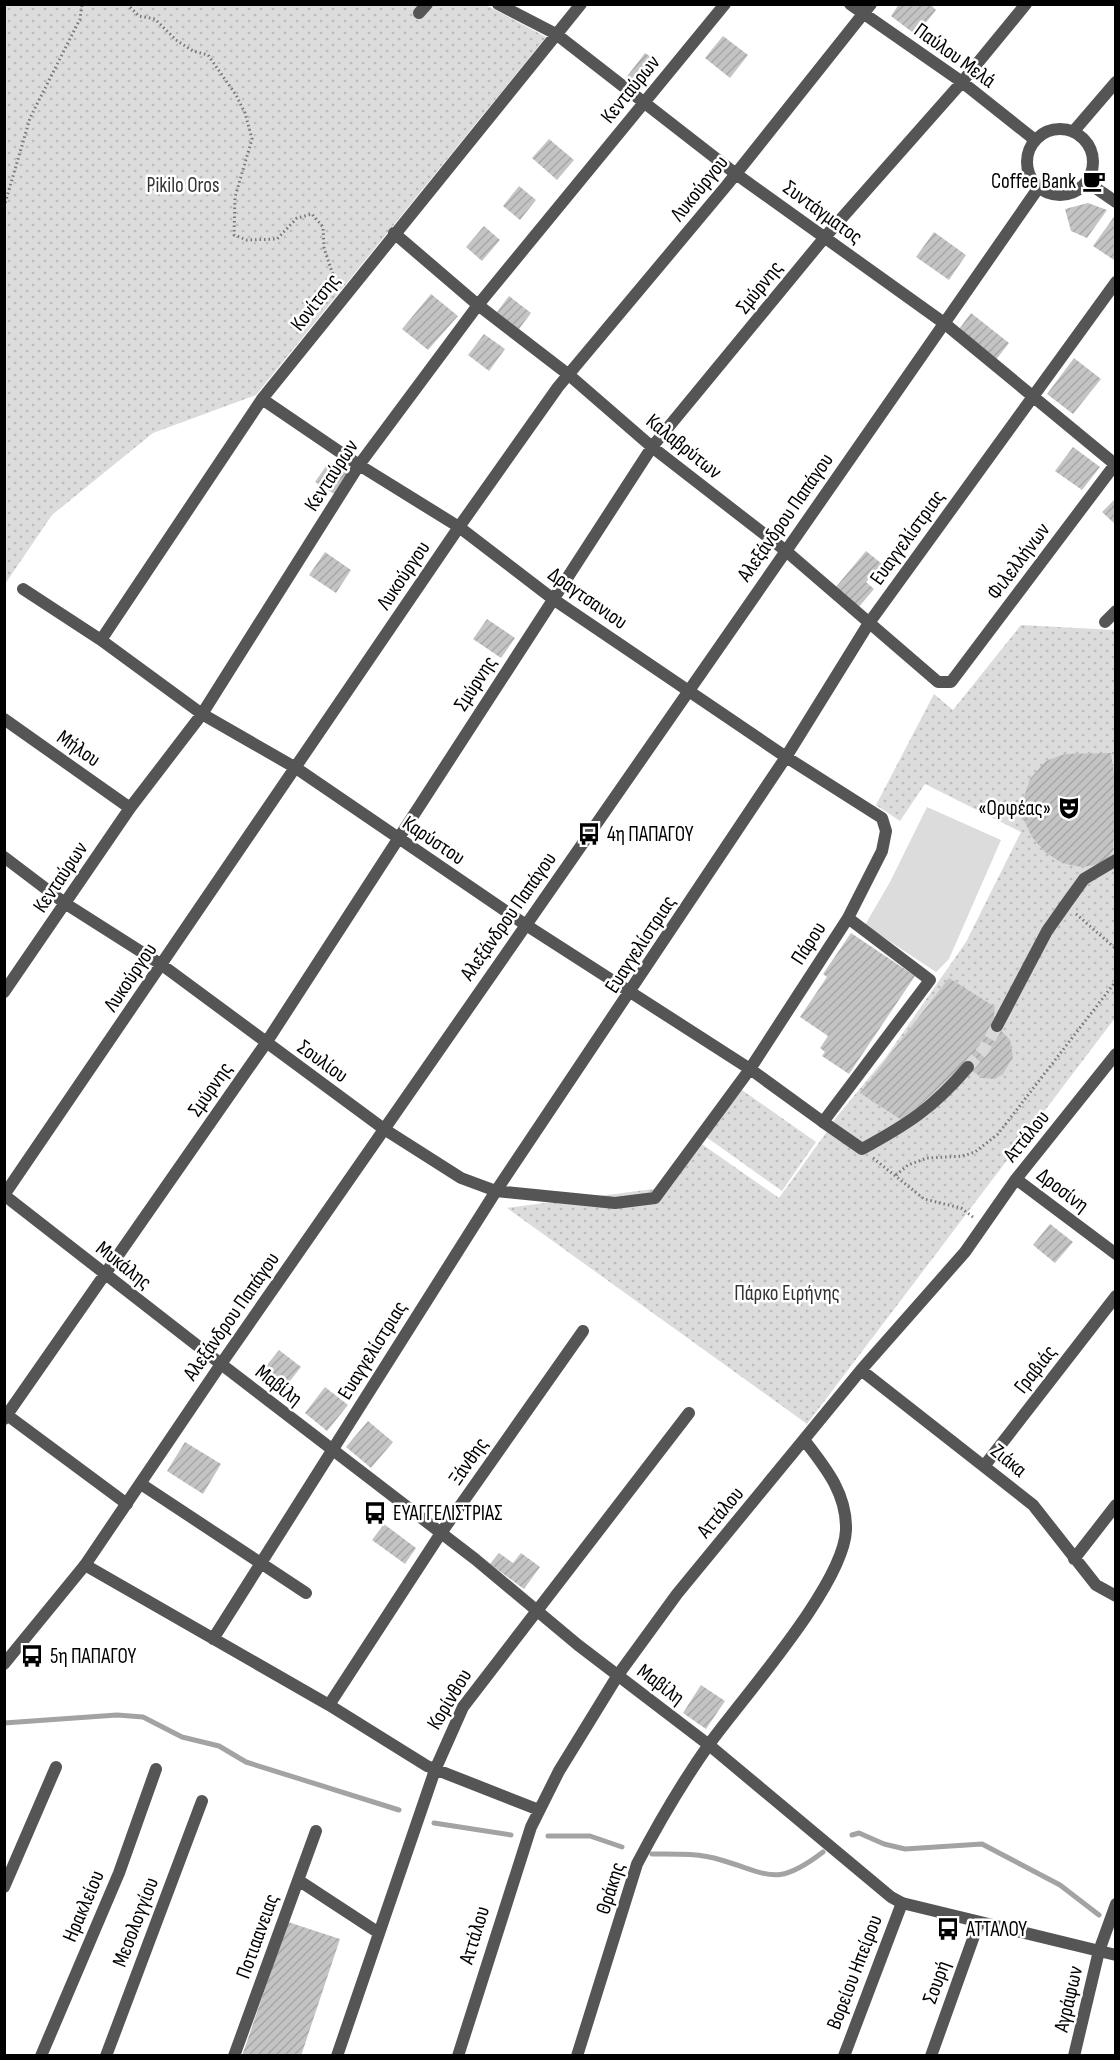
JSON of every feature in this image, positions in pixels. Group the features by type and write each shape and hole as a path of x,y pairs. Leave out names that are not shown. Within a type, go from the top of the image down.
{"street":[{"name":"Συντάγματος","path":"498,4 556,34 736,174 945,323 1115,464"},
{"name":"Κονίτσης","path":"101,640 262,399 581,4"},
{"name":"Κενταύρων","path":"4,992 130,808 202,714 359,465 478,305 725,4"},
{"name":"Παύλου Μελά","path":"850,4 867,9 1035,140"},
{"name":"Σμύρνης","path":"6,1417 266,1042 652,447 825,237 962,82 1026,4"},
{"name":"Λυκούργου","path":"5,1195 459,527 569,375 736,174 867,9"},
{"path":"1073,132 1116,82"},
{"path":"1056,130 1073,132 1085,140 1092,154 1093,168 1087,182 1069,194 1058,195 1039,187 1029,171 1028,162 1035,140 1056,130"},
{"path":"1087,182 1116,202"},
{"name":"Αλεξάνδρου Παπάγου","path":"4,1664 86,1565 220,1364 1039,187"},
{"name":"Καλαβρύτων","path":"394,233 478,305 569,375 652,447 786,550 933,680 951,682"},
{"name":"Ευαγγελίστριας","path":"213,1639 496,1191 632,992 786,757 869,623 1116,282"},
{"name":"Δραγτσανιου","path":"262,399 359,465 459,527 553,599 786,757 875,812 882,818 886,831"},
{"name":"Φιλελλήνων","path":"951,682 1115,464"},
{"name":"Καρύστου","path":"23,589 101,640 202,714 296,768 526,925 750,1069 862,1149"},
{"path":"1110,623 1116,611"},
{"name":"Μήλου","path":"4,719 130,808"},
{"name":"Πάρου","path":"750,1069 848,918 872,874 882,851 886,831"},
{"name":"Σουλίου","path":"4,857 66,903 162,964 384,1129 461,1178 496,1191 615,1203 655,1198 750,1069"},
{"path":"997,1026 1047,931 1066,904 1084,879 1116,860"},
{"path":"824,1122 930,980 848,918"},
{"name":"Αττάλου","path":"458,2055 518,1861 539,1810 559,1771 618,1675 677,1594 861,1370 941,1282 1016,1179 1116,1054"},
{"path":"862,1149 913,1121 947,1092 968,1067"},
{"name":"Δροσίνη","path":"1016,1179 1116,1254"},
{"name":"Μυκάλης","path":"5,1195 220,1364"},
{"name":"Γραβιάς","path":"985,1465 1116,1296"},
{"name":"Ξάνθης","path":"329,1705 441,1533 583,1331"},
{"name":"Μαβίλη","path":"220,1364 441,1533 535,1610 709,1745 865,1877 902,1904 1116,1955"},
{"name":"Ζιάκα","path":"861,1370 985,1465 1033,1505 1096,1585 1116,1596"},
{"name":"Κορίνθου","path":"337,2055 435,1770 463,1707 535,1610 689,1413"},
{"path":"6,1417 127,1504"},
{"name":"Θράκης","path":"577,2055 637,1864 709,1745 833,1575 843,1549 846,1522 843,1501 827,1471 805,1441"},
{"path":"141,1484 306,1593"},
{"path":"1074,1558 1116,1505"},
{"path":"86,1565 329,1705 435,1770 539,1810"},
{"path":"4,1887 56,1767"},
{"name":"Ηρακλείου","path":"41,2055 119,1873 156,1769"},
{"name":"Μεσολογγίου","path":"106,2055 202,1802"},
{"name":"Ποτιαανειας","path":"234,2055 316,1831"},
{"path":"298,1880 379,1932"},
{"name":"Βορείου Ηπείρου","path":"844,2055 902,1904"},
{"name":"Αγράφων","path":"1074,2055 1099,1951 1116,1904"},
{"name":"Σουρή","path":"931,2055 979,1922"}],"path":[{"path":"4,207 30,118 80,19 82,4"},
{"path":"127,4 139,16 155,19 176,40 194,51 208,55 236,95 245,113 252,139 235,197 234,235 247,240 277,239 297,218 312,214 323,226 324,248 341,300"},
{"path":"1066,904 1116,949"},
{"path":"896,1175 908,1165 927,1158 963,1156 975,1152 998,1134 1116,981"},
{"path":"862,1149 924,1200 961,1208 984,1226"}],"green space":[{"name":"Pikilo Oros","path":"4,5 486,5 546,37 256,395 153,433 52,515 5,584"},
{"name":"Πάρκο Ειρήνης","path":"1021,625 1115,630 1115,1018 807,1424 507,1208 661,1188 696,1140 779,1198 830,1125 886,1057 966,942 1021,832 925,784 900,821 876,805 934,694 953,710"},
{"path":"927,807 1001,840 949,959 936,972 865,925 890,882"},
{"path":"732,1083 816,1142 782,1191 702,1134"}],"building":[{"path":"899,4 930,4 936,10 916,35 891,16"},
{"path":"723,36 748,55 730,78 705,58"},
{"path":"645,53 660,63 641,90 625,79"},
{"path":"549,139 574,160 557,180 532,158"},
{"path":"519,186 536,200 520,220 503,206"},
{"path":"1088,203 1107,210 1087,238 1071,231 1065,209"},
{"path":"1116,214 1116,259 1114,260 1093,246"},
{"path":"484,226 500,240 482,261 466,247"},
{"path":"934,232 966,255 949,280 916,257"},
{"path":"431,294 458,316 428,350 402,329"},
{"path":"509,296 531,313 519,329 497,312"},
{"path":"971,313 1009,343 995,361 957,332"},
{"path":"484,334 505,349 489,371 468,355"},
{"path":"1074,358 1101,379 1073,414 1047,394"},
{"path":"1073,447 1100,467 1082,490 1055,471"},
{"path":"329,462 350,475 336,495 315,482"},
{"path":"1116,498 1116,525 1102,512"},
{"path":"866,551 882,564 866,582 874,589 858,608 835,588"},
{"path":"325,552 351,570 336,593 309,575"},
{"path":"487,619 515,638 501,658 473,639"},
{"name":"«Ορφέας»","path":"1111,753 1116,789 1113,851 1104,864 1081,867 1062,863 1045,852 1032,837 1022,816 1023,800 1030,779 1046,761 1065,754"},
{"path":"851,933 915,976 849,1074 822,1056 825,1052 820,1048 828,1036 800,1017 827,977 823,974"},
{"path":"949,978 995,1007 993,1022 1010,1040 1013,1057 1003,1074 995,1079 983,1078 963,1065 903,1121 860,1093"},
{"path":"1050,1224 1073,1242 1055,1263 1033,1245"},
{"path":"279,1350 301,1367 281,1392 259,1375"},
{"path":"325,1387 348,1405 327,1431 305,1413"},
{"path":"368,1421 393,1442 371,1468 346,1447"},
{"path":"185,1442 221,1464 203,1494 167,1471"},
{"path":"384,1524 416,1548 405,1564 372,1540"},
{"path":"499,1553 513,1563 521,1553 540,1567 524,1589 490,1564"},
{"path":"701,1685 725,1701 706,1729 683,1713"},
{"path":"288,1922 340,1939 301,2056 242,2056"}],"waterway":[{"path":"4,1723 117,1715 143,1717 182,1737 219,1746 246,1762 399,1810"},
{"path":"434,1823 511,1835"},
{"path":"852,1835 859,1833 884,1844 905,1849 982,1844 1060,1885 1099,1915"},
{"path":"548,1836 590,1836 622,1847"},
{"path":"652,1854 704,1856 773,1875 794,1870 823,1852"}],"tunnel":[{"path":"968,1067 984,1049 997,1026"}],"place":[{"name":"Coffee Bank","path":"1094,181"},
{"name":"«Ορφέας»","path":"1069,808"},
{"name":"4η ΠΑΠΑΓΟΥ","path":"589,834"},
{"name":"ΕΥΑΓΓΕΛΙΣΤΡΙΑΣ","path":"375,1513"},
{"name":"5η ΠΑΠΑΓΟΥ","path":"32,1656"},
{"name":"ΑΤΤΑΛΟΥ","path":"948,1929"}]}
